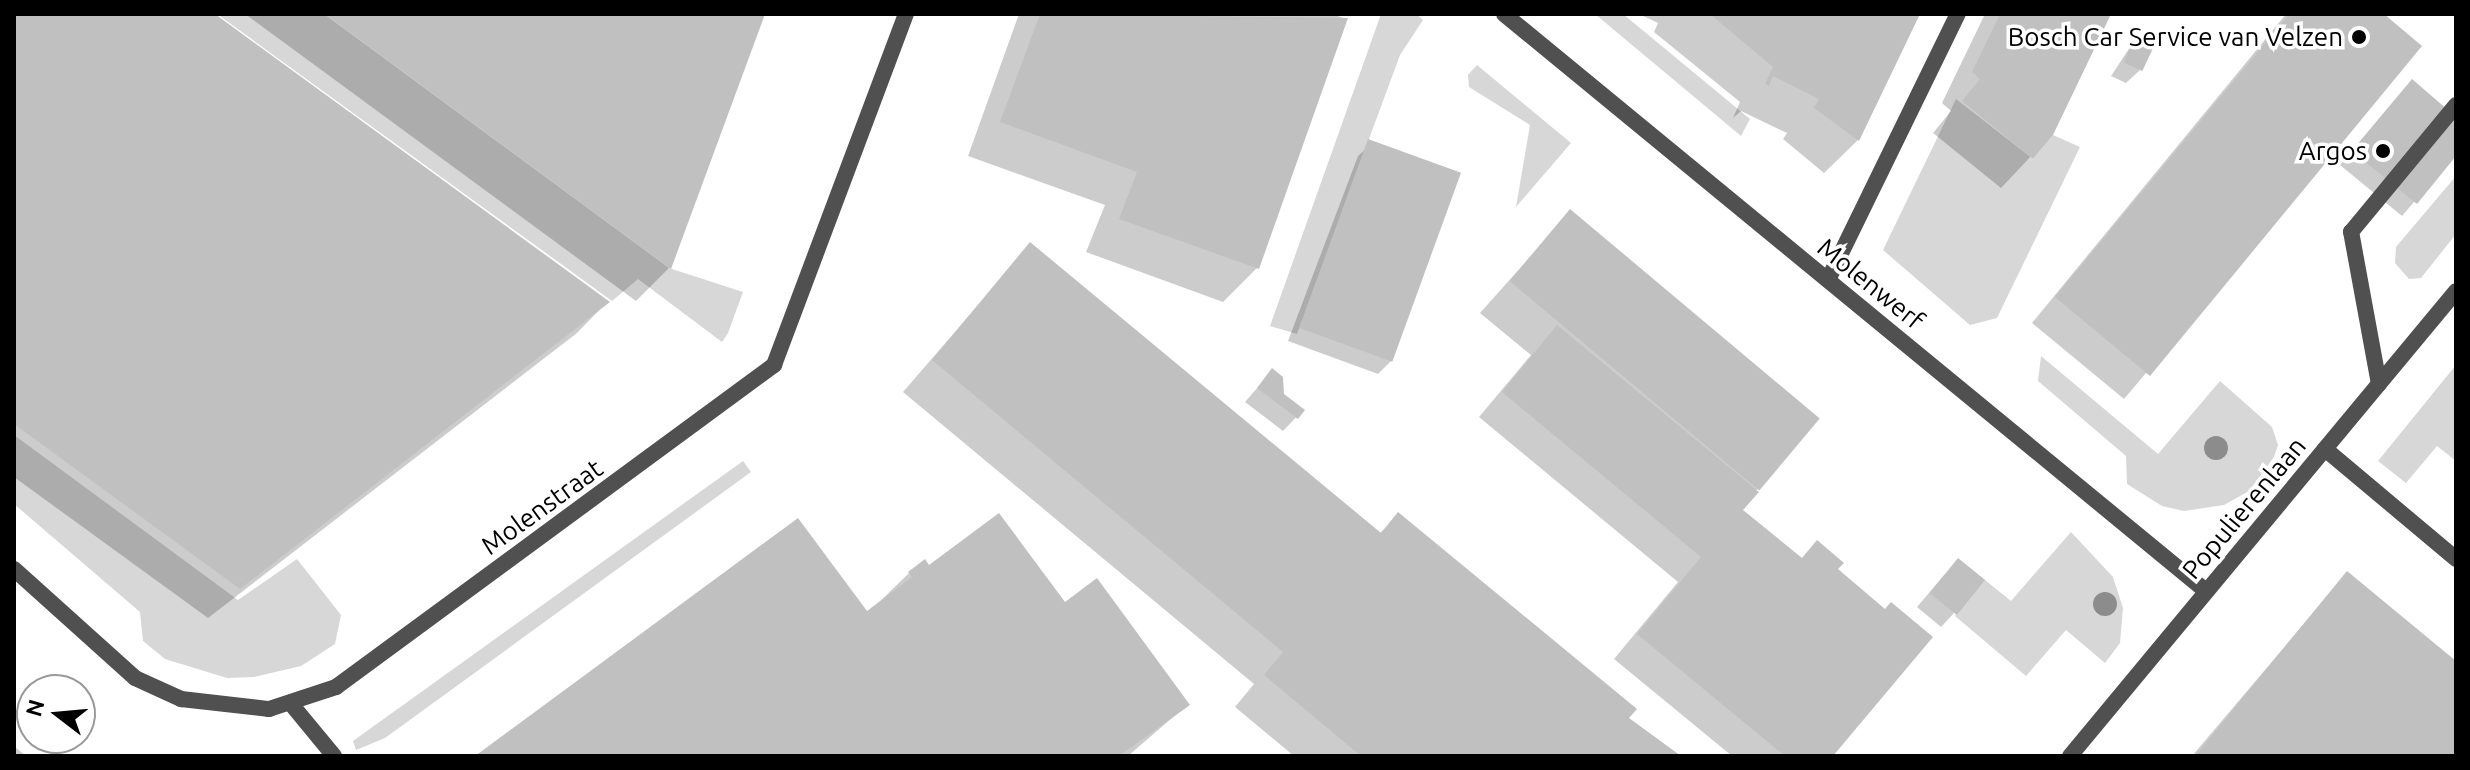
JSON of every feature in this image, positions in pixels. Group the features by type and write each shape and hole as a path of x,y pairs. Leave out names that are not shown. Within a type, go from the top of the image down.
{"street":[{"name":"Molenstraat","path":"14,569 135,678 181,699 236,708 292,705 336,687 774,365 906,14"},
{"name":"Molenwerf","path":"1505,14 2206,591"},
{"path":"1828,280 1958,14"},
{"path":"2379,384 2351,232 2456,105"},
{"name":"Populierenlaan","path":"2070,756 2456,291"},
{"path":"2325,449 2456,559"},
{"path":"292,705 334,756"}],"shaded area":[{"path":"217,14 324,14 669,268 743,292 728,333 722,342 638,279 612,301"},
{"path":"1381,14 1416,14 1423,20 1400,55 1297,334 1270,326"},
{"path":"1595,14 1623,14 1750,119 1741,136"},
{"path":"1477,65 1571,143 1516,207 1530,125 1469,87 1468,75"},
{"path":"1956,99 2033,159 2053,135 2080,147 1997,318 1970,325 1883,250"},
{"path":"2456,176 2456,234 2421,278 2409,279 2395,263 2396,247"},
{"path":"2041,356 2158,454 2220,381 2272,427 2278,445 2274,457 2249,491 2224,505 2184,511 2162,506 2127,484 2126,456 2038,381"},
{"path":"2456,365 2456,461 2437,446 2406,483 2378,461"},
{"path":"14,435 238,600 297,559 341,615 335,644 301,666 254,677 227,678 165,659 143,641 140,612 14,504"},
{"path":"743,461 751,472 385,738 356,750 353,741"},
{"path":"2071,532 2113,577 2123,608 2120,643 2105,663 2066,630 2026,676 1955,616 1985,580 2011,601"}],"building":[{"path":"14,14 215,14 610,302 240,589 14,424"},
{"path":"325,14 765,14 671,269"},
{"path":"1040,14 1348,18 1259,269 1119,219 1137,172 1000,122"},
{"path":"1710,14 1920,14 1859,141 1814,108 1819,99 1773,76 1769,86 1765,84 1773,67"},
{"path":"2000,14 2111,14 2053,135 2033,159 1962,101 1980,79 1972,72"},
{"path":"2289,14 2384,14 2422,46 2150,376 2055,297"},
{"path":"2136,35 2155,44 2142,71 2123,62"},
{"path":"2412,79 2456,117 2456,156 2417,204 2352,151"},
{"path":"1368,139 1461,173 1392,362 1299,328"},
{"path":"1570,209 1820,419 1759,491 1510,281"},
{"path":"1030,242 1381,533 1398,512 1637,709 1629,718 1681,756 1361,756 1264,675 1283,652 932,360"},
{"path":"1557,325 1759,492 1743,510 1802,558 1817,540 1844,563 1838,569 1885,609 1891,602 1933,637 1833,756 1785,756 1637,634 1701,557 1502,392"},
{"path":"1272,368 1283,377 1284,394 1305,410 1298,419 1257,388"},
{"path":"999,513 1065,602 1097,578 1190,705 1119,756 475,756 798,518 867,611 912,577 908,572 925,559 929,565"},
{"path":"1958,558 1985,580 1957,615 1930,593"},
{"path":"2347,571 2456,661 2456,756 2195,756"}],"place":[{"name":"Bosch Car Service van Velzen","path":"2359,37"},
{"name":"Argos","path":"2383,151"}]}
